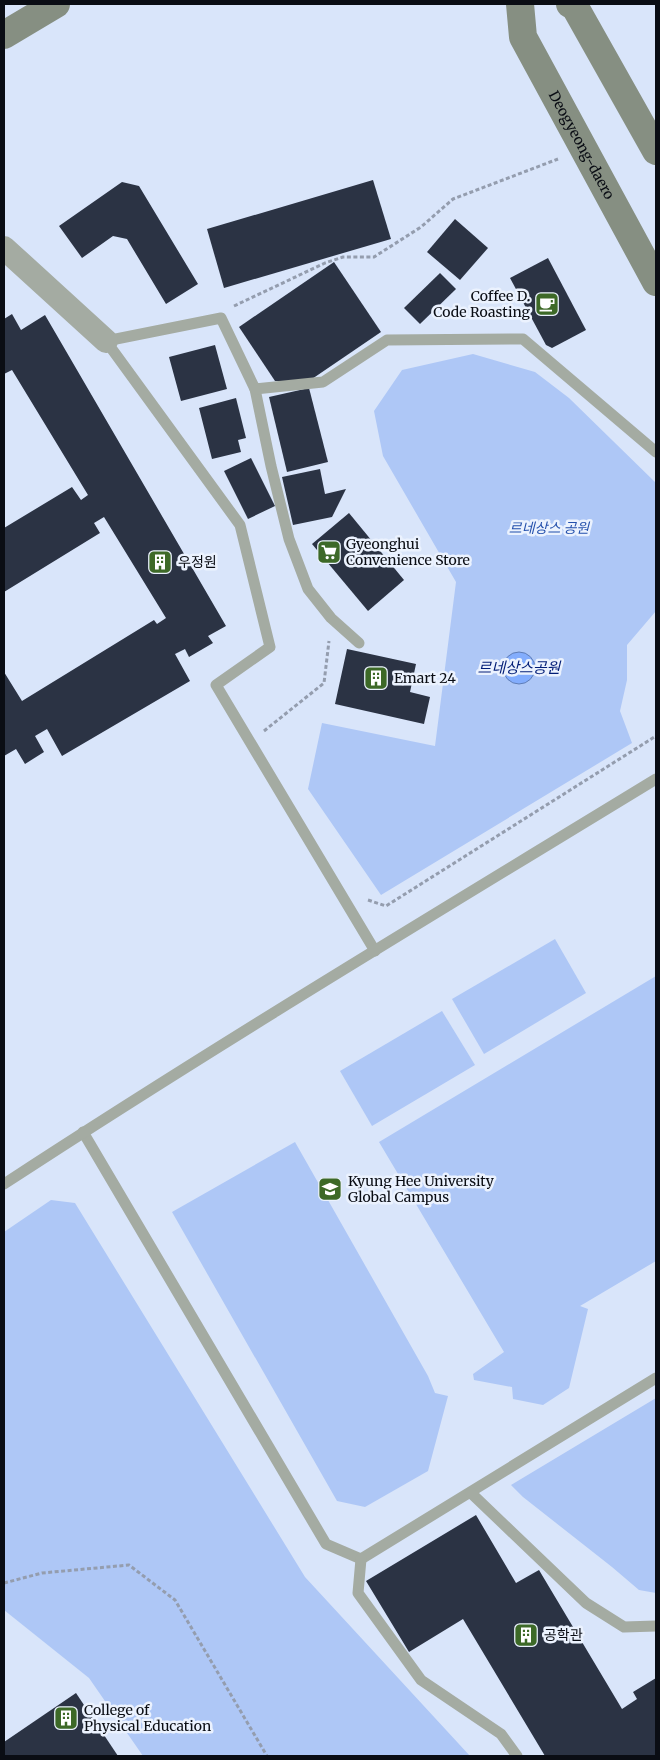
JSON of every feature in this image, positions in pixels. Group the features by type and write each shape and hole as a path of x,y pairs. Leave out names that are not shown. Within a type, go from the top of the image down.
{"main road":[{"path":"4,35 56,4"},
{"name":"Deogyeong-daero","path":"520,4 523,37 656,282"},
{"path":"570,4 575,7 655,144"}],"street":[{"path":"4,248 106,340"}],"lane":[{"path":"360,643 331,618 308,589 289,539 255,389 221,318 106,340 240,525 270,648 216,685 375,951"},
{"path":"255,389 323,382 388,340 523,339 656,452"},
{"path":"4,1184 83,1132 656,779"},
{"path":"83,1132 326,1544 361,1559"},
{"path":"361,1559 656,1378"},
{"path":"471,1493 586,1603 624,1627 656,1626"},
{"path":"361,1559 358,1593 421,1680 501,1734 517,1756"}],"path":[{"path":"237,304 325,262 343,257 374,257 421,227 453,199 584,148"},
{"path":"250,742 324,683 331,618"},
{"path":"368,901 386,906 656,736"},
{"path":"4,1583 42,1573 128,1565 175,1600 267,1756"}],"green space":[{"name":"르네상스 공원","path":"473,354 535,372 569,398 656,483 656,611 627,645 627,680 620,711 632,743 381,895 308,789 322,723 435,746 456,582 383,456 374,411 402,370"},
{"path":"555,939 586,993 484,1054 452,999"},
{"path":"656,976 656,1261 580,1306 588,1309 569,1388 543,1405 513,1399 512,1387 474,1380 473,1374 504,1352 379,1142"},
{"path":"442,1011 475,1065 372,1126 340,1071"},
{"path":"295,1142 428,1376 435,1393 448,1396 428,1471 365,1507 337,1501 172,1212"},
{"path":"51,1200 75,1203 305,1577 470,1756 143,1756 89,1678 4,1610 4,1232"},
{"path":"656,1398 656,1593 639,1590 523,1497 511,1485"}],"water":[{"name":"르네상스공원","path":"519,652 525,653 530,657 534,662 534,674 530,679 525,683 519,684 513,683 508,679 504,674 503,668 504,662 508,657 513,653"}],"building":[{"path":"373,180 391,239 224,288 207,229"},
{"path":"122,182 139,186 198,284 166,304 127,239 113,236 82,258 59,226"},
{"path":"455,219 488,248 460,280 427,252"},
{"path":"548,258 586,330 552,348 546,345 510,278"},
{"path":"334,262 381,332 309,381 275,381 239,327"},
{"path":"440,273 456,289 420,324 404,308"},
{"name":"우정원","path":"12,314 21,330 45,315 226,626 208,636 213,643 189,657 185,649 175,654 190,681 62,756 47,729 35,736 44,752 25,764 16,749 4,756 4,672 22,701 154,620 157,624 166,618 104,517 94,523 100,533 4,592 4,528 72,487 81,500 88,495 12,370 4,374 4,319"},
{"path":"215,345 227,389 181,401 169,357"},
{"path":"309,388 328,462 287,472 269,397"},
{"path":"236,398 246,438 238,440 241,452 212,459 199,408"},
{"path":"251,458 275,506 248,519 224,471"},
{"path":"320,469 325,494 346,489 332,517 293,525 282,477"},
{"path":"349,513 404,580 368,611 312,544"},
{"name":"Emart 24","path":"347,649 416,664 410,692 430,697 424,724 335,704"},
{"name":"공학관","path":"476,1515 516,1583 539,1570 622,1709 637,1699 633,1692 656,1678 656,1756 545,1756 463,1619 409,1652 366,1581"},
{"name":"College of Physical Education","path":"76,1693 118,1756 4,1756 4,1742"}],"place":[{"name":"Coffee D. Code Roasting","path":"547,304"},
{"name":"Gyeonghui Convenience Store","path":"329,552"},
{"name":"우정원","path":"160,562"},
{"name":"Emart 24","path":"376,678"},
{"name":"Kyung Hee University Global Campus","path":"330,1189"},
{"name":"공학관","path":"526,1635"},
{"name":"College of Physical Education","path":"66,1718"}]}
